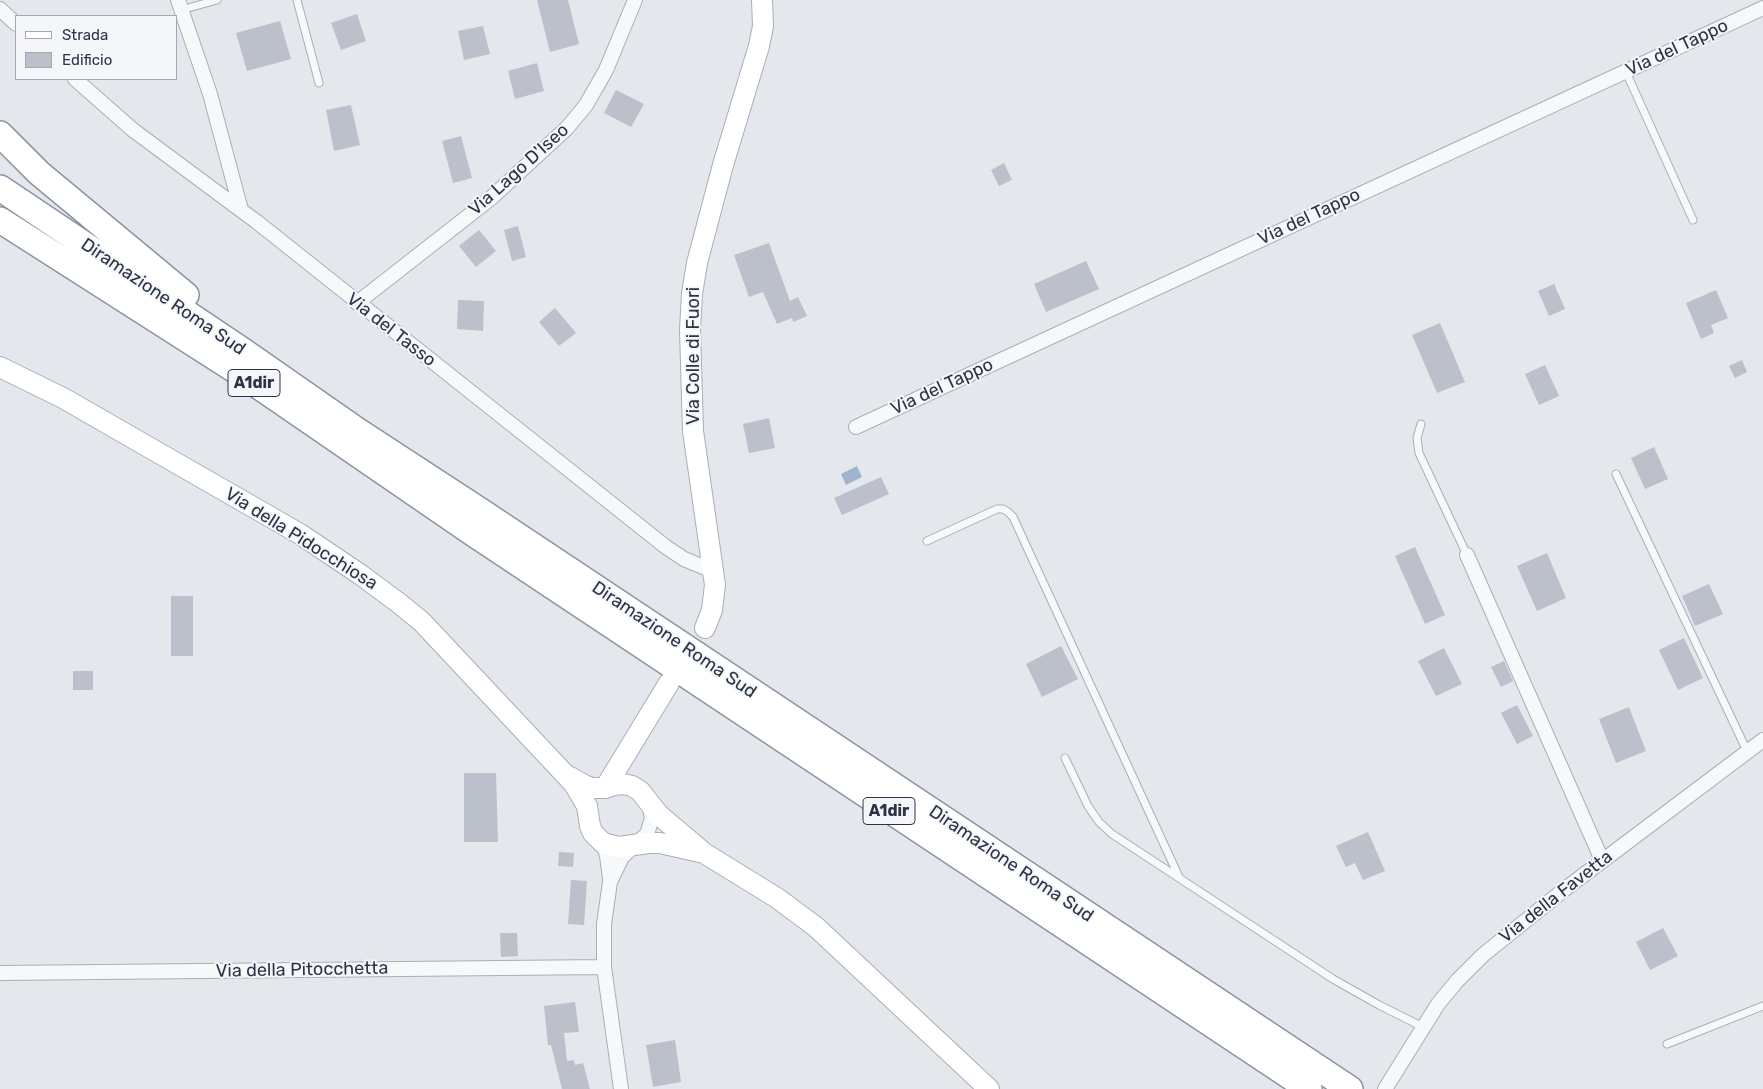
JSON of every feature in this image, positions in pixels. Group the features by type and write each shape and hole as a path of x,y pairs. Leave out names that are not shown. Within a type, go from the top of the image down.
{"highway":[{"path":"0,134 39,173 191,300 243,351"},
{"name":"Diramazione Roma Sud","path":"0,188 243,351 358,431 1350,1089"},
{"name":"Diramazione Roma Sud","path":"0,220 238,372 471,532 1309,1089"}],"street":[{"name":"Via Lago D'Iseo","path":"357,303 490,199 567,128 586,105 606,70 635,0"},
{"name":"Via Colle di Fuori","path":"705,628 714,602 713,571 698,476 692,423 690,330 692,294 697,263 723,166 761,39 763,26 762,0"},
{"path":"180,5 210,94 241,210"},
{"name":"Via del Tappo","path":"856,427 1763,8"},
{"path":"0,9 15,23"},
{"name":"Via del Tasso","path":"76,80 133,130 241,210 666,547 684,559 713,571"},
{"name":"Via della Pidocchiosa","path":"0,367 63,398 150,447 300,534 361,575 422,622 559,768 580,792 589,812"},
{"path":"1467,555 1602,860"},
{"path":"669,683 605,788 593,800 589,819 593,833 603,842 618,848 660,843 704,853"},
{"path":"633,742 630,767 634,780 659,815 704,853 773,895 816,927 989,1089"},
{"name":"Via della Favetta","path":"1385,1089 1423,1028 1451,988 1482,955 1602,860 1747,751 1762,744"},
{"name":"Via della Pidocchiosa","path":"559,768 584,785 598,789 605,788"},
{"path":"605,788 623,784 632,786 644,796 652,818 647,834 619,862 610,882"},
{"path":"603,842 607,856 610,882 604,924 604,968 621,1089"},
{"name":"Via della Pitocchetta","path":"0,974 604,968"}],"lane":[{"path":"180,5 218,0"},
{"path":"297,0 319,84"},
{"path":"1626,72 1693,220"},
{"path":"1421,424 1417,438 1419,453 1467,555"},
{"path":"1616,474 1747,751"},
{"path":"927,542 997,509 1003,509 1013,517 1179,877"},
{"path":"1065,758 1084,800 1099,822 1112,834 1333,979 1379,1006 1423,1028"},
{"path":"1667,1044 1763,1006"}],"water":[{"path":"857,466 862,477 846,485 841,474"}],"building":[{"path":"537,0 568,0 579,44 550,52"},
{"path":"357,14 366,41 341,50 331,23"},
{"path":"280,21 291,59 247,71 236,33"},
{"path":"483,26 490,54 464,60 458,31"},
{"path":"537,63 544,91 515,99 508,71"},
{"path":"616,90 644,104 631,127 604,113"},
{"path":"351,105 360,145 334,151 326,110"},
{"path":"461,136 472,178 453,183 442,141"},
{"path":"1004,163 1012,180 999,186 991,170"},
{"path":"518,226 526,257 512,261 504,230"},
{"path":"479,230 496,251 476,267 459,246"},
{"path":"769,243 790,301 798,297 807,316 793,322 792,318 777,324 763,292 749,297 734,255"},
{"path":"1086,261 1099,289 1046,312 1034,284"},
{"path":"1554,284 1565,309 1549,316 1538,291"},
{"path":"1716,290 1728,318 1711,325 1714,333 1701,339 1686,303"},
{"path":"458,300 484,301 483,331 457,329"},
{"path":"555,308 576,333 559,346 539,322"},
{"path":"1440,323 1465,382 1437,393 1412,335"},
{"path":"1742,360 1747,372 1735,378 1729,366"},
{"path":"1545,365 1559,396 1539,405 1525,374"},
{"path":"769,418 775,448 749,453 743,424"},
{"path":"1654,447 1668,479 1645,489 1631,458"},
{"path":"881,477 889,494 842,515 834,498"},
{"path":"1415,547 1445,615 1425,624 1395,556"},
{"path":"1547,553 1566,598 1537,611 1517,566"},
{"path":"1709,584 1723,614 1695,626 1682,596"},
{"path":"171,596 193,596 193,656 171,656"},
{"path":"1684,638 1703,678 1678,690 1659,650"},
{"path":"1061,646 1078,679 1042,697 1026,664"},
{"path":"1444,648 1462,684 1436,696 1418,661"},
{"path":"1504,661 1513,681 1501,687 1491,667"},
{"path":"73,671 93,671 93,690 73,690"},
{"path":"1517,705 1533,736 1517,744 1501,713"},
{"path":"1629,707 1646,751 1616,763 1599,719"},
{"path":"464,773 496,773 498,842 464,842"},
{"path":"1368,832 1385,871 1363,880 1355,863 1346,867 1336,846"},
{"path":"559,852 574,853 573,867 558,866"},
{"path":"571,880 587,881 584,925 568,924"},
{"path":"1663,928 1678,956 1650,970 1636,942"},
{"path":"500,933 517,933 518,956 501,957"},
{"path":"575,1002 579,1032 564,1033 567,1061 574,1060 575,1065 583,1063 590,1089 562,1089 551,1045 548,1045 544,1006"},
{"path":"675,1040 681,1082 653,1087 646,1045"}]}
